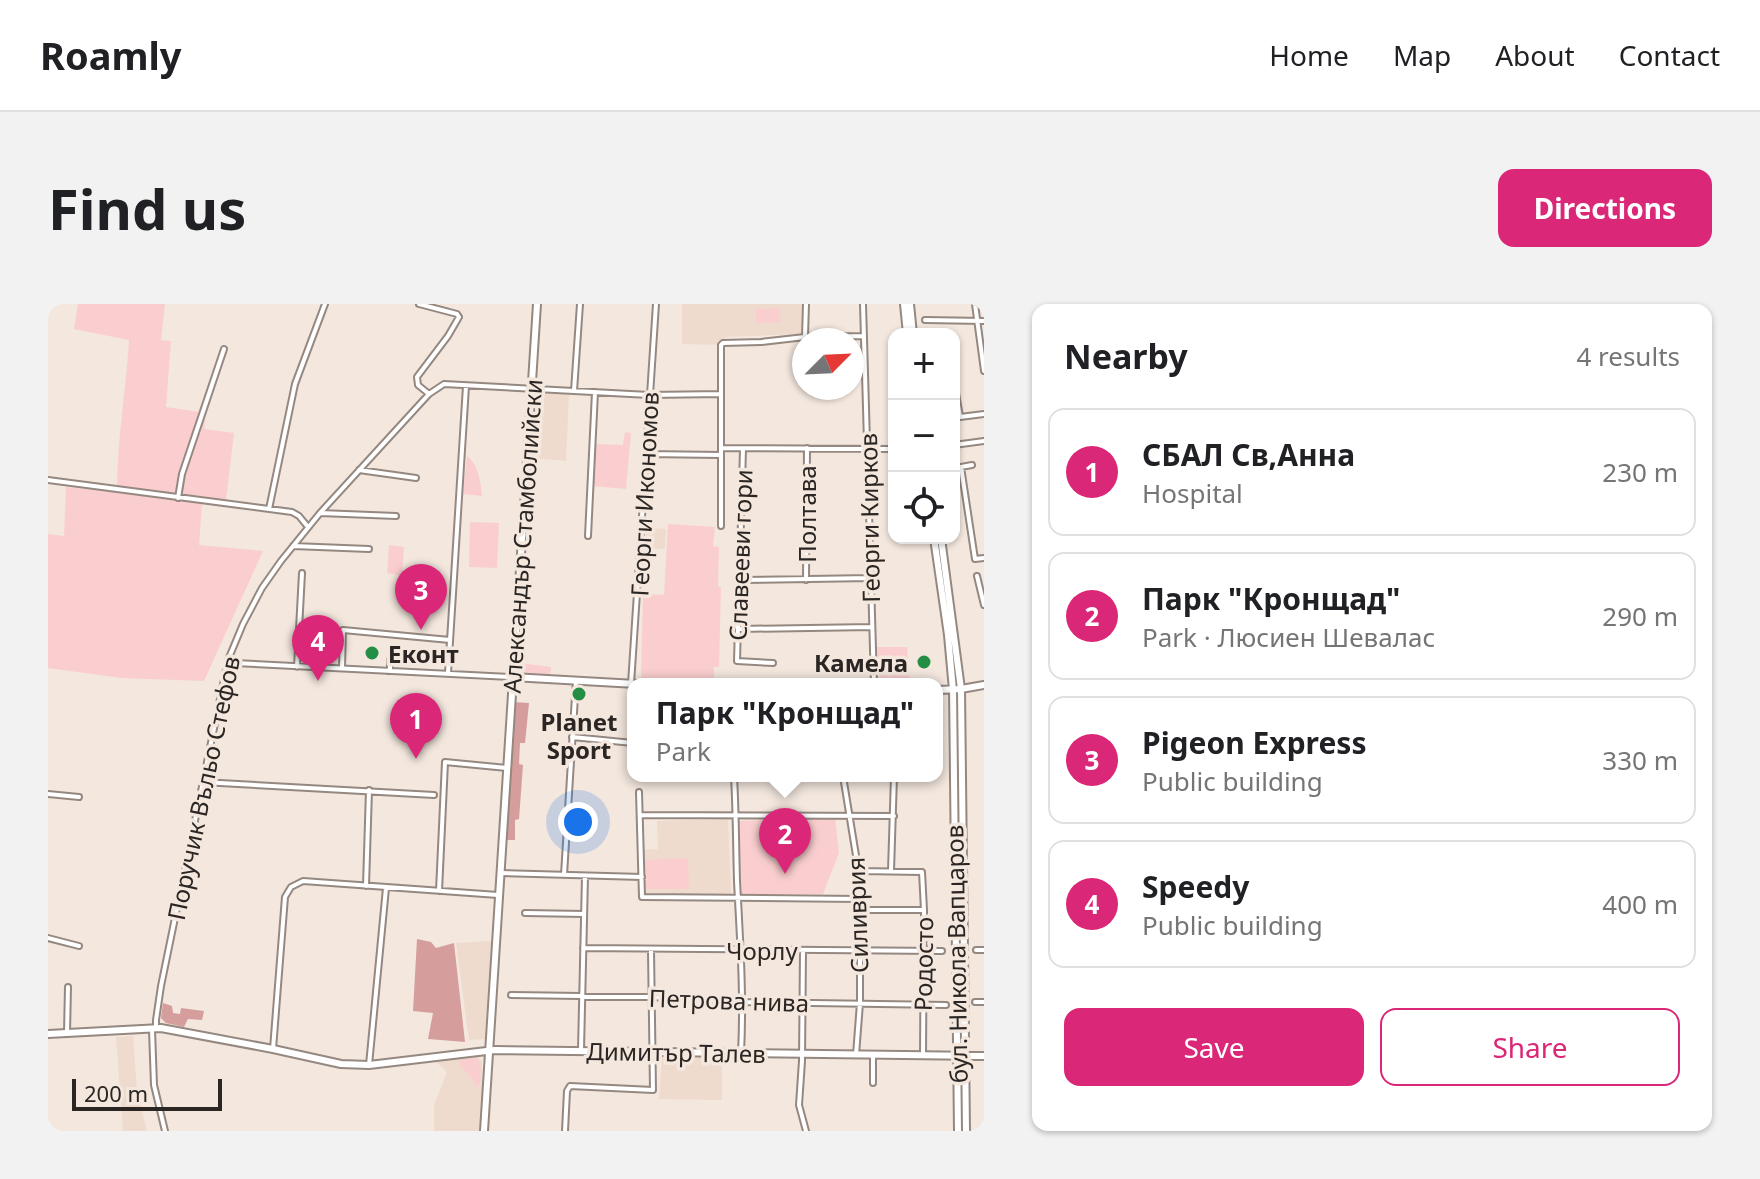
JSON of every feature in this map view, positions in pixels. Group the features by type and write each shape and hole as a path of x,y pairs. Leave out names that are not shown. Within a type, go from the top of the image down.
{"street":[{"path":"269,509 295,384 325,304"},
{"path":"419,304 459,317 417,377 418,385 429,394"},
{"name":"Александър Стамболийски","path":"484,1131 537,304"},
{"path":"574,391 580,304"},
{"name":"Георги Икономов","path":"634,678 656,304"},
{"path":"805,328 806,304"},
{"name":"Георги Кирков","path":"863,304 864,328"},
{"path":"904,304 906,328"},
{"path":"910,304 912,328"},
{"path":"975,304 984,371"},
{"path":"925,320 984,321"},
{"name":"Георги Кирков","path":"864,336 874,678"},
{"path":"721,526 721,345 792,338"},
{"path":"178,498 182,474 224,349"},
{"name":"Поручик Въльо Стефов","path":"165,1131 154,1085 154,1027 228,660 262,588 320,513 429,394 444,384 466,386"},
{"path":"448,673 466,386 649,395 721,394"},
{"path":"588,536 595,392"},
{"path":"957,400 960,417 984,414"},
{"path":"960,444 984,441"},
{"path":"721,448 888,449"},
{"name":"Полтава","path":"806,580 807,448"},
{"name":"Славееви гори","path":"743,449 737,661 773,663"},
{"path":"646,454 721,455"},
{"path":"972,465 961,467 975,559 984,558"},
{"path":"359,470 416,478"},
{"path":"48,480 292,512 308,527"},
{"path":"320,513 396,516"},
{"name":"бул. Никола Вапцаров","path":"935,544 957,690 958,1131"},
{"name":"бул. Никола Вапцаров","path":"942,544 956,641 966,1131"},
{"path":"293,546 369,549"},
{"path":"297,667 302,573"},
{"path":"977,576 984,605"},
{"path":"740,580 871,578"},
{"path":"739,629 872,627"},
{"path":"342,669 343,630 450,640"},
{"path":"228,660 297,667 627,684"},
{"path":"388,671 390,660"},
{"path":"564,875 576,680"},
{"path":"943,690 984,685"},
{"path":"572,737 627,742"},
{"path":"439,891 445,762 507,768"},
{"path":"202,782 434,795"},
{"path":"734,782 742,950 741,1054"},
{"name":"Силиврия","path":"844,782 859,871 860,1003 856,1055"},
{"path":"859,871 891,871 894,782"},
{"path":"366,886 369,790"},
{"path":"639,792 642,897 859,899"},
{"path":"48,794 79,797"},
{"path":"640,815 894,816"},
{"name":"Родосто","path":"891,871 922,872 923,1056"},
{"path":"500,873 642,877"},
{"path":"581,1050 585,876"},
{"path":"273,1049 285,897 291,887 303,881 498,895"},
{"path":"369,1065 386,888"},
{"path":"859,910 924,910"},
{"path":"525,913 584,914"},
{"path":"48,938 79,946"},
{"name":"Чорлу","path":"583,948 942,951"},
{"path":"565,1131 567,1091 570,1086 653,1090 651,949"},
{"path":"976,950 984,950"},
{"path":"803,951 799,1105 806,1131"},
{"path":"67,1033 68,987"},
{"name":"Петрова нива","path":"511,995 946,1005"},
{"path":"975,1002 984,1002"},
{"name":"Димитър Талев","path":"48,1034 154,1027 341,1064 369,1065 489,1050 984,1056"},
{"path":"873,1055 873,1083"}],"shaded area":[{"path":"78,304 165,304 161,340 171,341 166,407 206,413 204,429 234,433 226,500 202,503 199,545 263,551 204,681 121,678 48,668 48,534 64,536 66,487 117,491 129,340 74,329"},
{"path":"682,304 805,304 805,328 792,328 792,334 725,337 725,345 682,344"},
{"path":"779,308 780,322 756,323 756,309"},
{"path":"537,392 569,393 566,461 533,458"},
{"path":"625,432 631,433 626,489 592,486 595,444 623,445"},
{"path":"467,456 476,468 482,496 463,494"},
{"path":"470,522 499,523 497,568 469,567"},
{"path":"668,524 715,527 713,546 719,547 718,586 721,587 719,667 714,667 714,678 641,678 643,594 664,595"},
{"path":"646,528 666,529 665,549 644,548"},
{"path":"525,543 520,663 551,667 550,675 518,672"},
{"path":"389,545 404,547 402,576 387,573"},
{"path":"877,647 907,647 910,678 879,678"},
{"path":"513,702 529,703 525,743 520,743 519,764 523,765 519,819 515,820 515,840 504,840"},
{"path":"835,818 839,853 823,894 740,894 739,821"},
{"path":"728,819 731,895 645,894 644,850 658,849 657,821"},
{"path":"688,858 689,889 645,889 644,860"},
{"path":"417,939 431,942 436,948 454,943 465,1042 428,1039 433,1013 413,1011"},
{"path":"491,941 485,1039 469,1040 456,943"},
{"path":"163,1003 172,1006 173,1013 180,1014 181,1008 204,1011 202,1020 188,1019 184,1027 166,1023 161,1018"},
{"path":"133,1036 137,1091 147,1131 123,1131 116,1037"},
{"path":"662,1056 722,1058 722,1100 659,1099"},
{"path":"476,1057 481,1064 480,1083 476,1086 460,1066 460,1061 454,1061"},
{"path":"478,1057 482,1061 482,1131 434,1131 434,1105 447,1072 436,1062"}],"place":[{"name":"Pigeon Express","path":"421,630"},
{"name":"Еконт","path":"372,653"},
{"name":"Камела","path":"924,662"},
{"name":"Speedy","path":"318,681"},
{"name":"Planet Sport","path":"579,694"},
{"name":"СБАЛ Св,Анна","path":"416,759"},
{"name":"Парк \"Кронщад\"","path":"785,874"}]}
